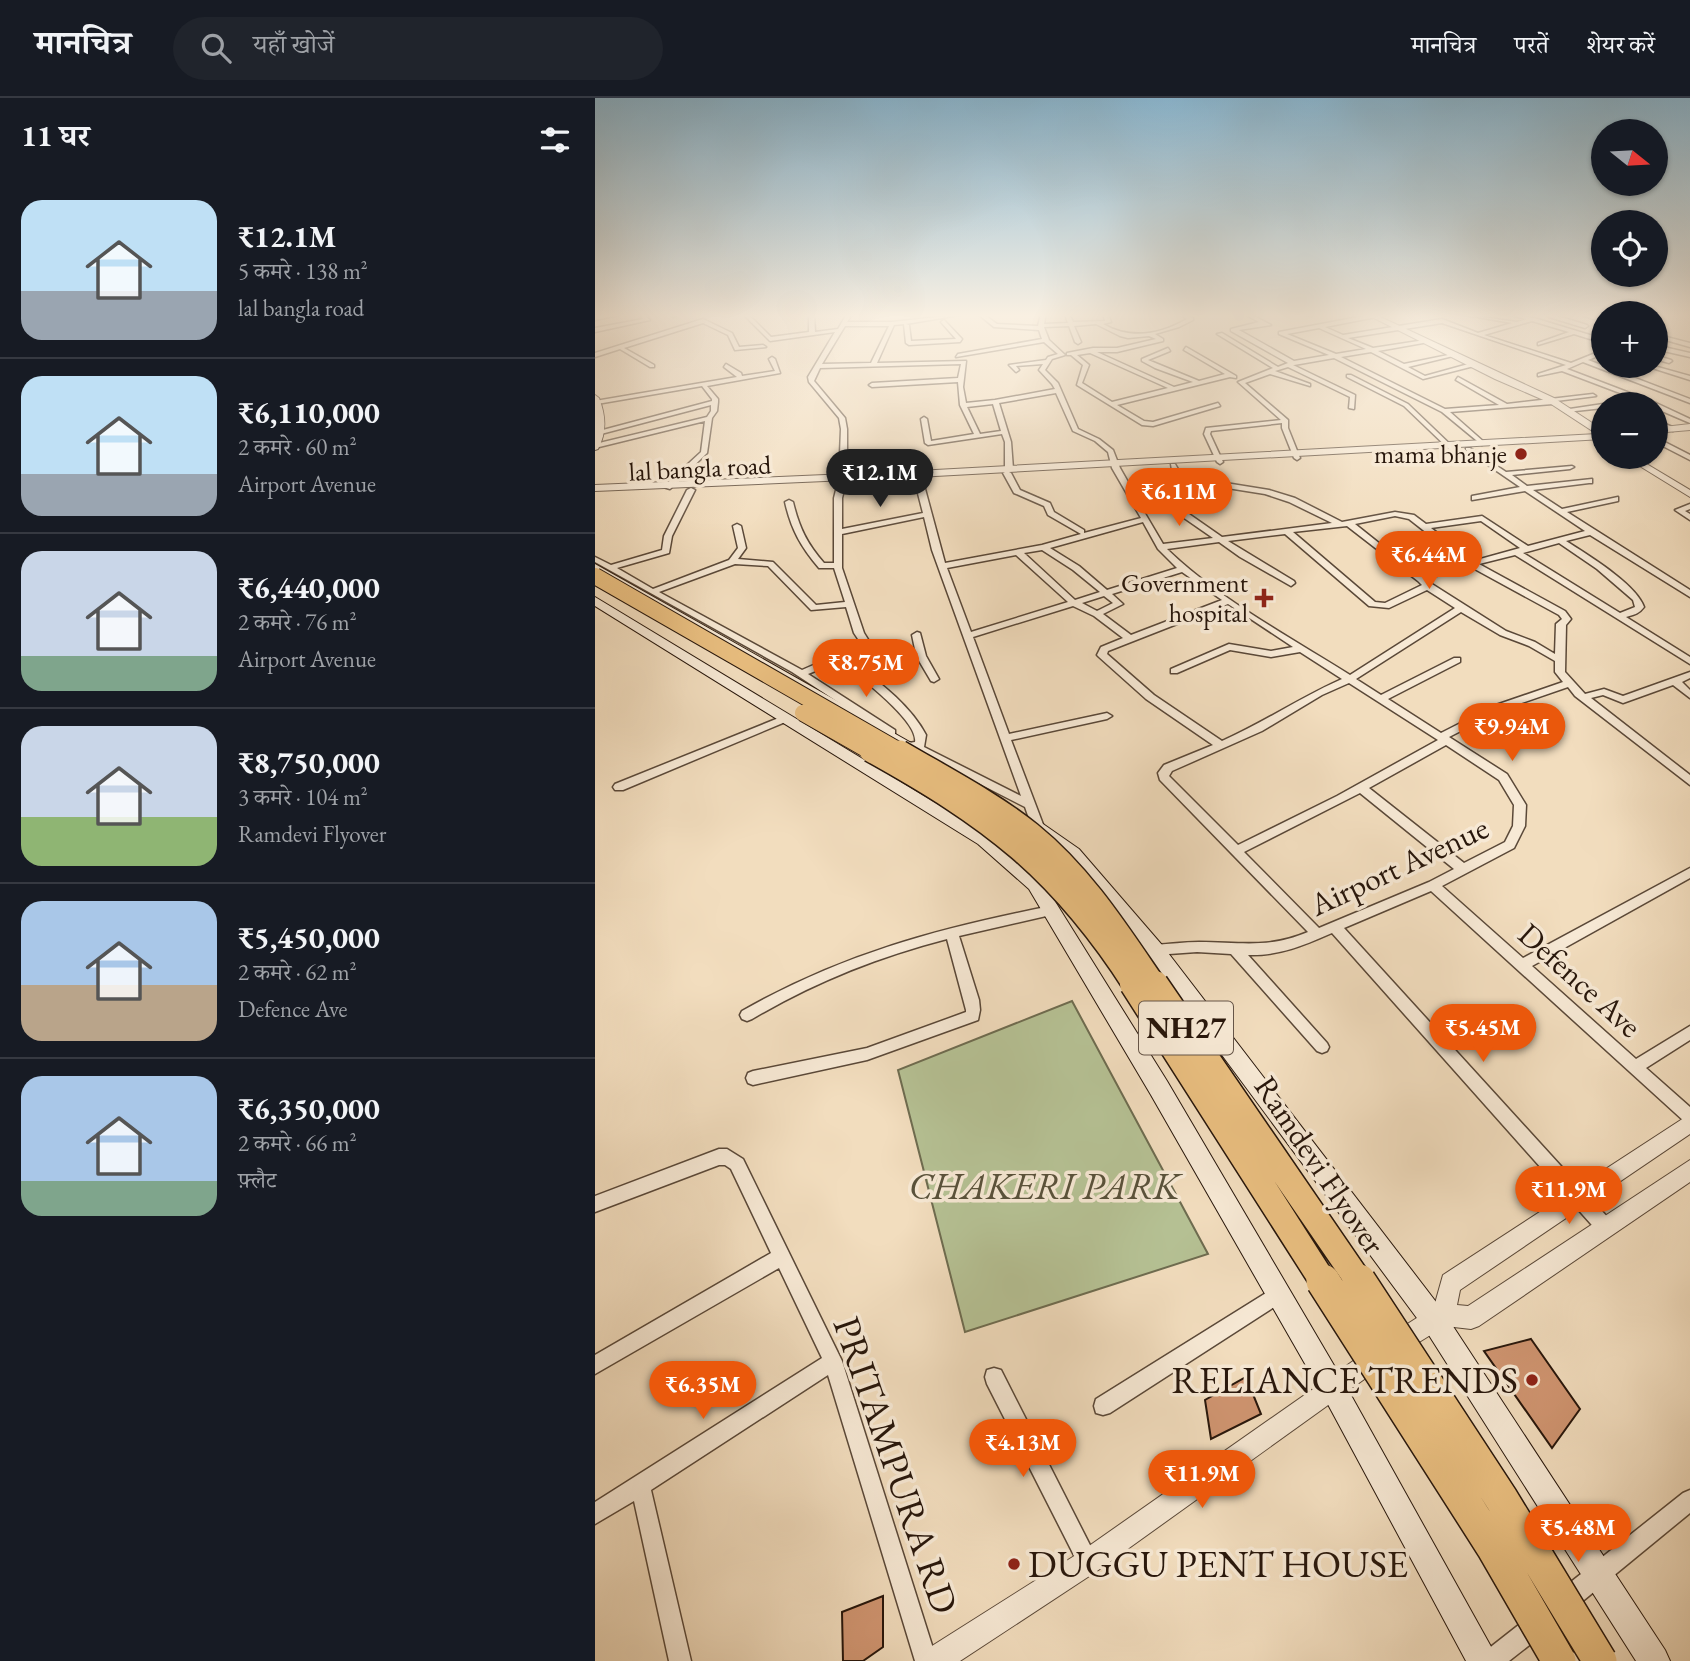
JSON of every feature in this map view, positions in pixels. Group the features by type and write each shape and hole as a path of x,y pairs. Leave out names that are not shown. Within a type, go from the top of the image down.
{"highway":[{"name":"Ramdevi Flyover","path":"598,575 829,729 965,807 1020,848 1048,873 1079,907 1111,950 1486,1535 1559,1661"},
{"name":"Ramdevi Flyover","path":"598,575 975,795 1032,834 1094,897 1421,1374 1501,1497 1600,1661"}],"main road":[{"path":"595,446 601,432 601,414 596,400"},
{"path":"598,575 740,648 1013,808 1073,853 1156,950 1438,1317 1654,1661"},
{"path":"595,601 984,840 1035,884 1279,1294 1483,1661"}],"street":[{"path":"596,400 685,387"},
{"path":"705,387 715,401"},
{"path":"816,387 842,418 844,429 842,480 838,498 837,565 849,604 867,646 879,665 921,656"},
{"path":"962,387 963,405 978,436"},
{"name":"Airport Avenue","path":"1055,387 1075,430 1106,446 1161,547 1183,569 1301,649 1503,776 1520,804 1519,825 1510,845 1433,885 1291,945 1260,950 1198,947 1156,950"},
{"path":"1084,387 1147,424 1218,405"},
{"path":"1112,404 1176,387"},
{"path":"1247,387 1286,421"},
{"path":"1336,387 1354,398 1352,408"},
{"path":"1340,389 1348,387"},
{"path":"1372,387 1406,405 1451,448 1482,443 1591,438"},
{"path":"1397,387 1444,411 1482,443"},
{"path":"1472,387 1506,406"},
{"path":"1521,387 1552,401 1591,429"},
{"path":"1653,387 1690,401"},
{"path":"963,405 1056,391"},
{"path":"647,393 655,400"},
{"path":"1444,411 1591,396"},
{"path":"601,432 715,401"},
{"path":"667,487 704,453 709,418 715,401"},
{"path":"995,402 1005,432 1008,471 1017,491 1047,505 1051,513 1081,533"},
{"path":"662,407 670,414"},
{"path":"1566,410 1591,407"},
{"path":"1668,411 1690,421"},
{"path":"595,446 709,418"},
{"path":"924,419 929,443 1005,432"},
{"path":"1286,421 1285,428 1296,456"},
{"path":"1219,460 1207,434 1208,429 1286,421"},
{"path":"1668,427 1673,429"},
{"path":"1668,430 1690,427"},
{"path":"1668,437 1690,434"},
{"name":"lal bangla road","path":"595,494 1347,453 1468,449 1591,439"},
{"path":"1668,445 1690,458"},
{"path":"1468,449 1591,532 1690,594"},
{"path":"1172,463 1180,478 1266,492 1292,500 1345,524 1461,608 1503,633 1524,640 1560,660"},
{"path":"1506,474 1570,467"},
{"path":"1649,469 1690,494"},
{"path":"1660,469 1690,488"},
{"path":"917,476 942,566 1038,827"},
{"name":"lal bangla road","path":"595,488 842,480"},
{"path":"1475,498 1527,488 1589,481"},
{"path":"598,575 666,551 668,536 691,490"},
{"path":"1562,512 1615,499"},
{"path":"789,502 796,534 806,548 823,566 837,565"},
{"path":"1690,506 1679,510 1690,518"},
{"path":"1139,507 1175,509 1291,583"},
{"path":"839,532 927,514"},
{"path":"1161,547 1288,532 1402,514 1411,517 1472,564 1566,617 1566,621 1560,624 1560,672 1583,697 1690,781"},
{"path":"1424,527 1482,518 1528,550"},
{"path":"942,566 1043,547 1146,519"},
{"path":"733,561 742,548 737,526"},
{"path":"1288,532 1373,604 1386,606 1423,582 1472,564 1591,532"},
{"path":"1561,541 1600,567 1637,599 1640,607 1636,611 1619,616"},
{"path":"1043,547 1107,593 1119,605 1097,614"},
{"path":"1018,552 1074,603 1097,614 1130,639"},
{"path":"1516,552 1690,661"},
{"path":"595,559 598,575"},
{"path":"652,593 733,561 770,564 814,608 849,604"},
{"path":"967,636 1183,569"},
{"path":"598,575 652,593 801,674 918,748 1030,805"},
{"path":"1222,746 1150,697 1103,658 1104,649 1228,601"},
{"path":"1317,934 1163,773 1168,768 1258,729 1318,693 1350,679 1461,608"},
{"path":"917,635 921,656 934,679"},
{"path":"801,674 867,646"},
{"path":"1174,671 1229,647 1271,654 1301,649"},
{"path":"828,648 842,657 919,731 921,741 918,748"},
{"path":"1381,699 1457,660"},
{"path":"1583,697 1604,692 1623,700 1690,675"},
{"path":"1675,681 1690,695"},
{"path":"1236,851 1361,788 1500,706 1570,683"},
{"path":"1006,738 1107,716"},
{"path":"619,787 786,718"},
{"path":"1361,788 1463,869"},
{"path":"1522,965 1690,872"},
{"name":"Defence Ave","path":"1433,885 1690,1117"},
{"path":"747,1015 785,991 876,954 951,932 1051,911"},
{"path":"1334,926 1605,1227"},
{"path":"753,1078 867,1054 973,1016 975,1011 972,999 951,932"},
{"path":"1235,949 1322,1047"},
{"path":"1635,1067 1690,1032"},
{"path":"934,1661 1088,1562 1438,1317 1451,1283 1690,1123"},
{"name":"PRITAMPURA RD","path":"595,1204 719,1157 727,1157 737,1164 833,1361 926,1661"},
{"path":"1438,1317 1471,1318 1690,1170"},
{"path":"595,1365 782,1256"},
{"path":"1103,1406 1279,1294"},
{"path":"595,1514 833,1361"},
{"path":"994,1377 1088,1562"},
{"path":"640,1485 680,1661"},
{"path":"1491,1661 1690,1500"}],"green space":[{"name":"CHAKERI PARK","path":"1072,1001 1208,1254 965,1332 898,1070"}],"building":[{"name":"RELIANCE TRENDS","path":"1531,1339 1580,1409 1552,1448 1484,1351"},
{"path":"1246,1377 1261,1414 1211,1439 1205,1400"},
{"path":"883,1596 883,1647 863,1661 843,1661 842,1612"}],"place":[{"name":"mama bhanje","path":"1521,454"},
{"name":"Government hospital","path":"1264,598"},
{"name":"RELIANCE TRENDS","path":"1532,1380"},
{"name":"DUGGU PENT HOUSE","path":"1014,1564"}]}
